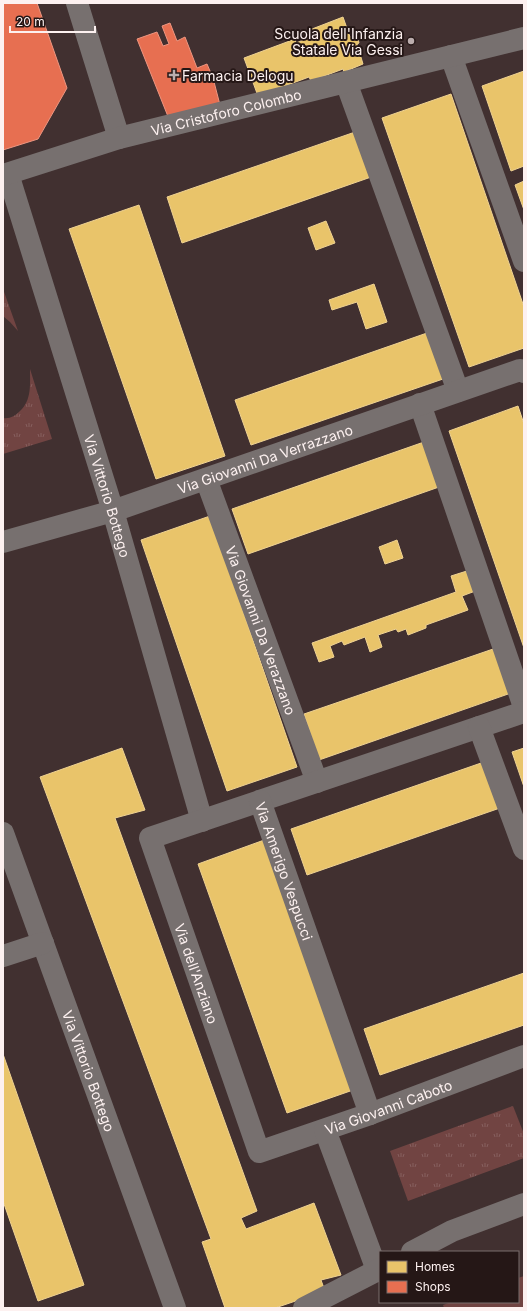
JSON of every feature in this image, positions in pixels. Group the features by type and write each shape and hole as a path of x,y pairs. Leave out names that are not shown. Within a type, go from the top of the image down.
{"street":[{"path":"77,3 119,138"},
{"name":"Via Cristoforo Colombo","path":"6,174 119,138 524,38"},
{"path":"451,56 524,261"},
{"path":"346,82 458,391"},
{"name":"Via Vittorio Bottego","path":"6,174 113,511 202,821"},
{"name":"Via Giovanni Da Verrazzano","path":"3,542 113,511 458,391 523,375"},
{"path":"420,404 524,707"},
{"name":"Via Giovanni Da Verazzano","path":"206,479 317,782"},
{"name":"Via Amerigo Vespucci","path":"370,1114 260,801 524,712"},
{"path":"479,727 524,849"},
{"name":"Via dell'Anziano","path":"260,801 150,838 259,1152 325,1130"},
{"name":"Via Vittorio Bottego","path":"3,833 175,1308"},
{"path":"3,956 43,943"},
{"name":"Via Giovanni Caboto","path":"378,1270 325,1130 524,1056"},
{"path":"414,1251 452,1231 524,1204"},
{"path":"304,1308 378,1270"}],"green space":[{"path":"3,289 18,331 3,316"},
{"path":"30,369 52,439 3,454 3,418 10,418 14,416 24,407 27,402 30,392"},
{"path":"513,1106 524,1134 524,1158 408,1201 390,1151"},
{"path":"524,1276 524,1308 444,1308 443,1305 448,1303 519,1303 519,1278"}],"building: Homes":[{"path":"343,17 350,37 357,34 359,43 357,44 363,64 344,72 343,69 311,81 309,77 258,96 244,58 295,39 296,43 314,36 312,29"},
{"path":"3,62 9,81 6,96 3,97"},
{"path":"524,71 524,166 511,171 482,86"},
{"path":"451,94 524,307 524,348 469,367 382,118"},
{"path":"358,131 374,176 182,243 167,197"},
{"path":"524,181 524,210 515,185"},
{"path":"139,205 225,456 156,479 69,229"},
{"path":"326,221 335,243 316,250 308,228"},
{"path":"374,284 387,322 366,329 357,302 332,310 329,300"},
{"path":"427,333 443,379 251,445 235,400"},
{"path":"518,406 524,424 524,648 449,431"},
{"path":"424,442 439,487 248,554 232,509"},
{"path":"210,516 297,767 227,791 141,540"},
{"path":"397,540 403,558 385,564 379,547"},
{"path":"470,570 478,590 462,596 468,610 426,625 426,628 408,635 406,629 398,632 396,629 378,635 382,647 370,652 365,637 344,645 342,641 330,646 334,657 319,662 312,643 456,592 451,576"},
{"path":"496,648 511,693 319,760 304,714"},
{"path":"122,748 145,810 115,818 257,1211 241,1218 246,1229 314,1203 341,1275 321,1280 325,1291 275,1308 225,1308 202,1242 211,1239 40,777"},
{"path":"524,748 524,787 512,752"},
{"path":"484,762 500,808 307,875 291,829"},
{"path":"267,839 356,1089 287,1113 198,864"},
{"path":"524,973 524,1025 380,1075 364,1029"},
{"path":"3,1054 84,1285 38,1301 3,1201"}],"building: Shops":[{"path":"3,3 37,3 67,88 38,139 3,150"},
{"path":"170,23 177,41 185,37 197,68 207,64 213,78 220,105 169,119 137,39 157,32 163,46 169,44 162,26"}],"place":[{"name":"Scuola dell'Infanzia Statale Via Gessi","path":"411,41"},
{"name":"Farmacia Delogu","path":"174,75"}]}
